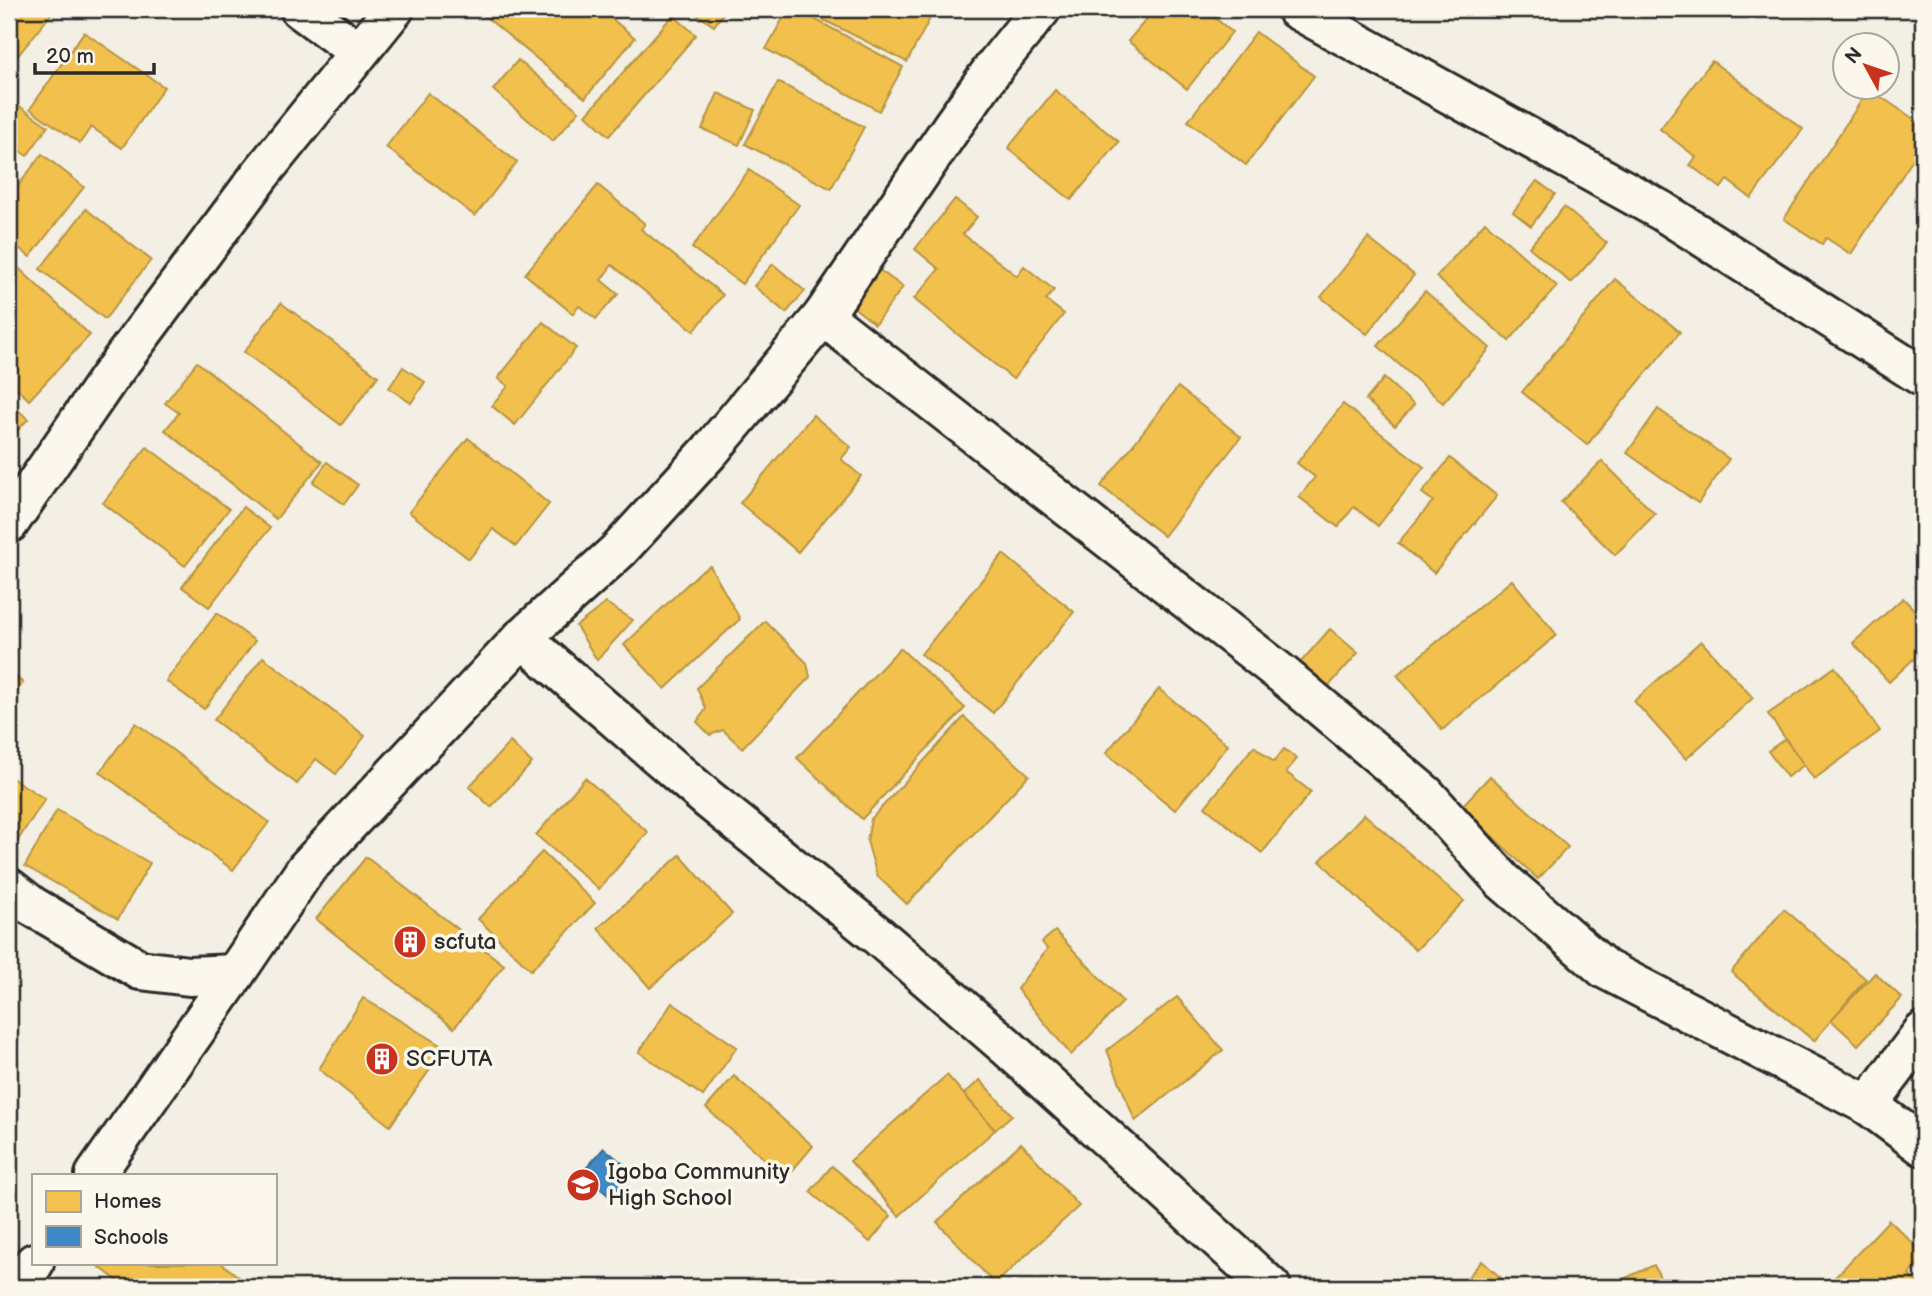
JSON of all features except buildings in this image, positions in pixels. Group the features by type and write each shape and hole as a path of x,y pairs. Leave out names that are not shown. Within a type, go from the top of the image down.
{"street":[{"path":"300,9 359,52"},
{"path":"9,523 108,379 260,175 394,9"},
{"path":"96,1174 306,869 522,638 619,550 710,451 823,316 953,125 995,66 1041,9"},
{"path":"1296,9 1661,211 1923,377"},
{"path":"823,316 1240,641 1352,732 1425,794 1503,881 1605,969 1868,1105 1923,1146"},
{"path":"522,638 708,799 877,935 976,1020 1271,1287"},
{"path":"9,888 32,906 140,970 188,976 235,974"},
{"path":"1868,1105 1923,1032"},
{"path":"17,1287 33,1264"}],"place":[{"name":"scfuta","path":"410,942"},
{"name":"SCFUTA","path":"382,1059"},
{"name":"Igoba Community High School","path":"583,1185"}]}
